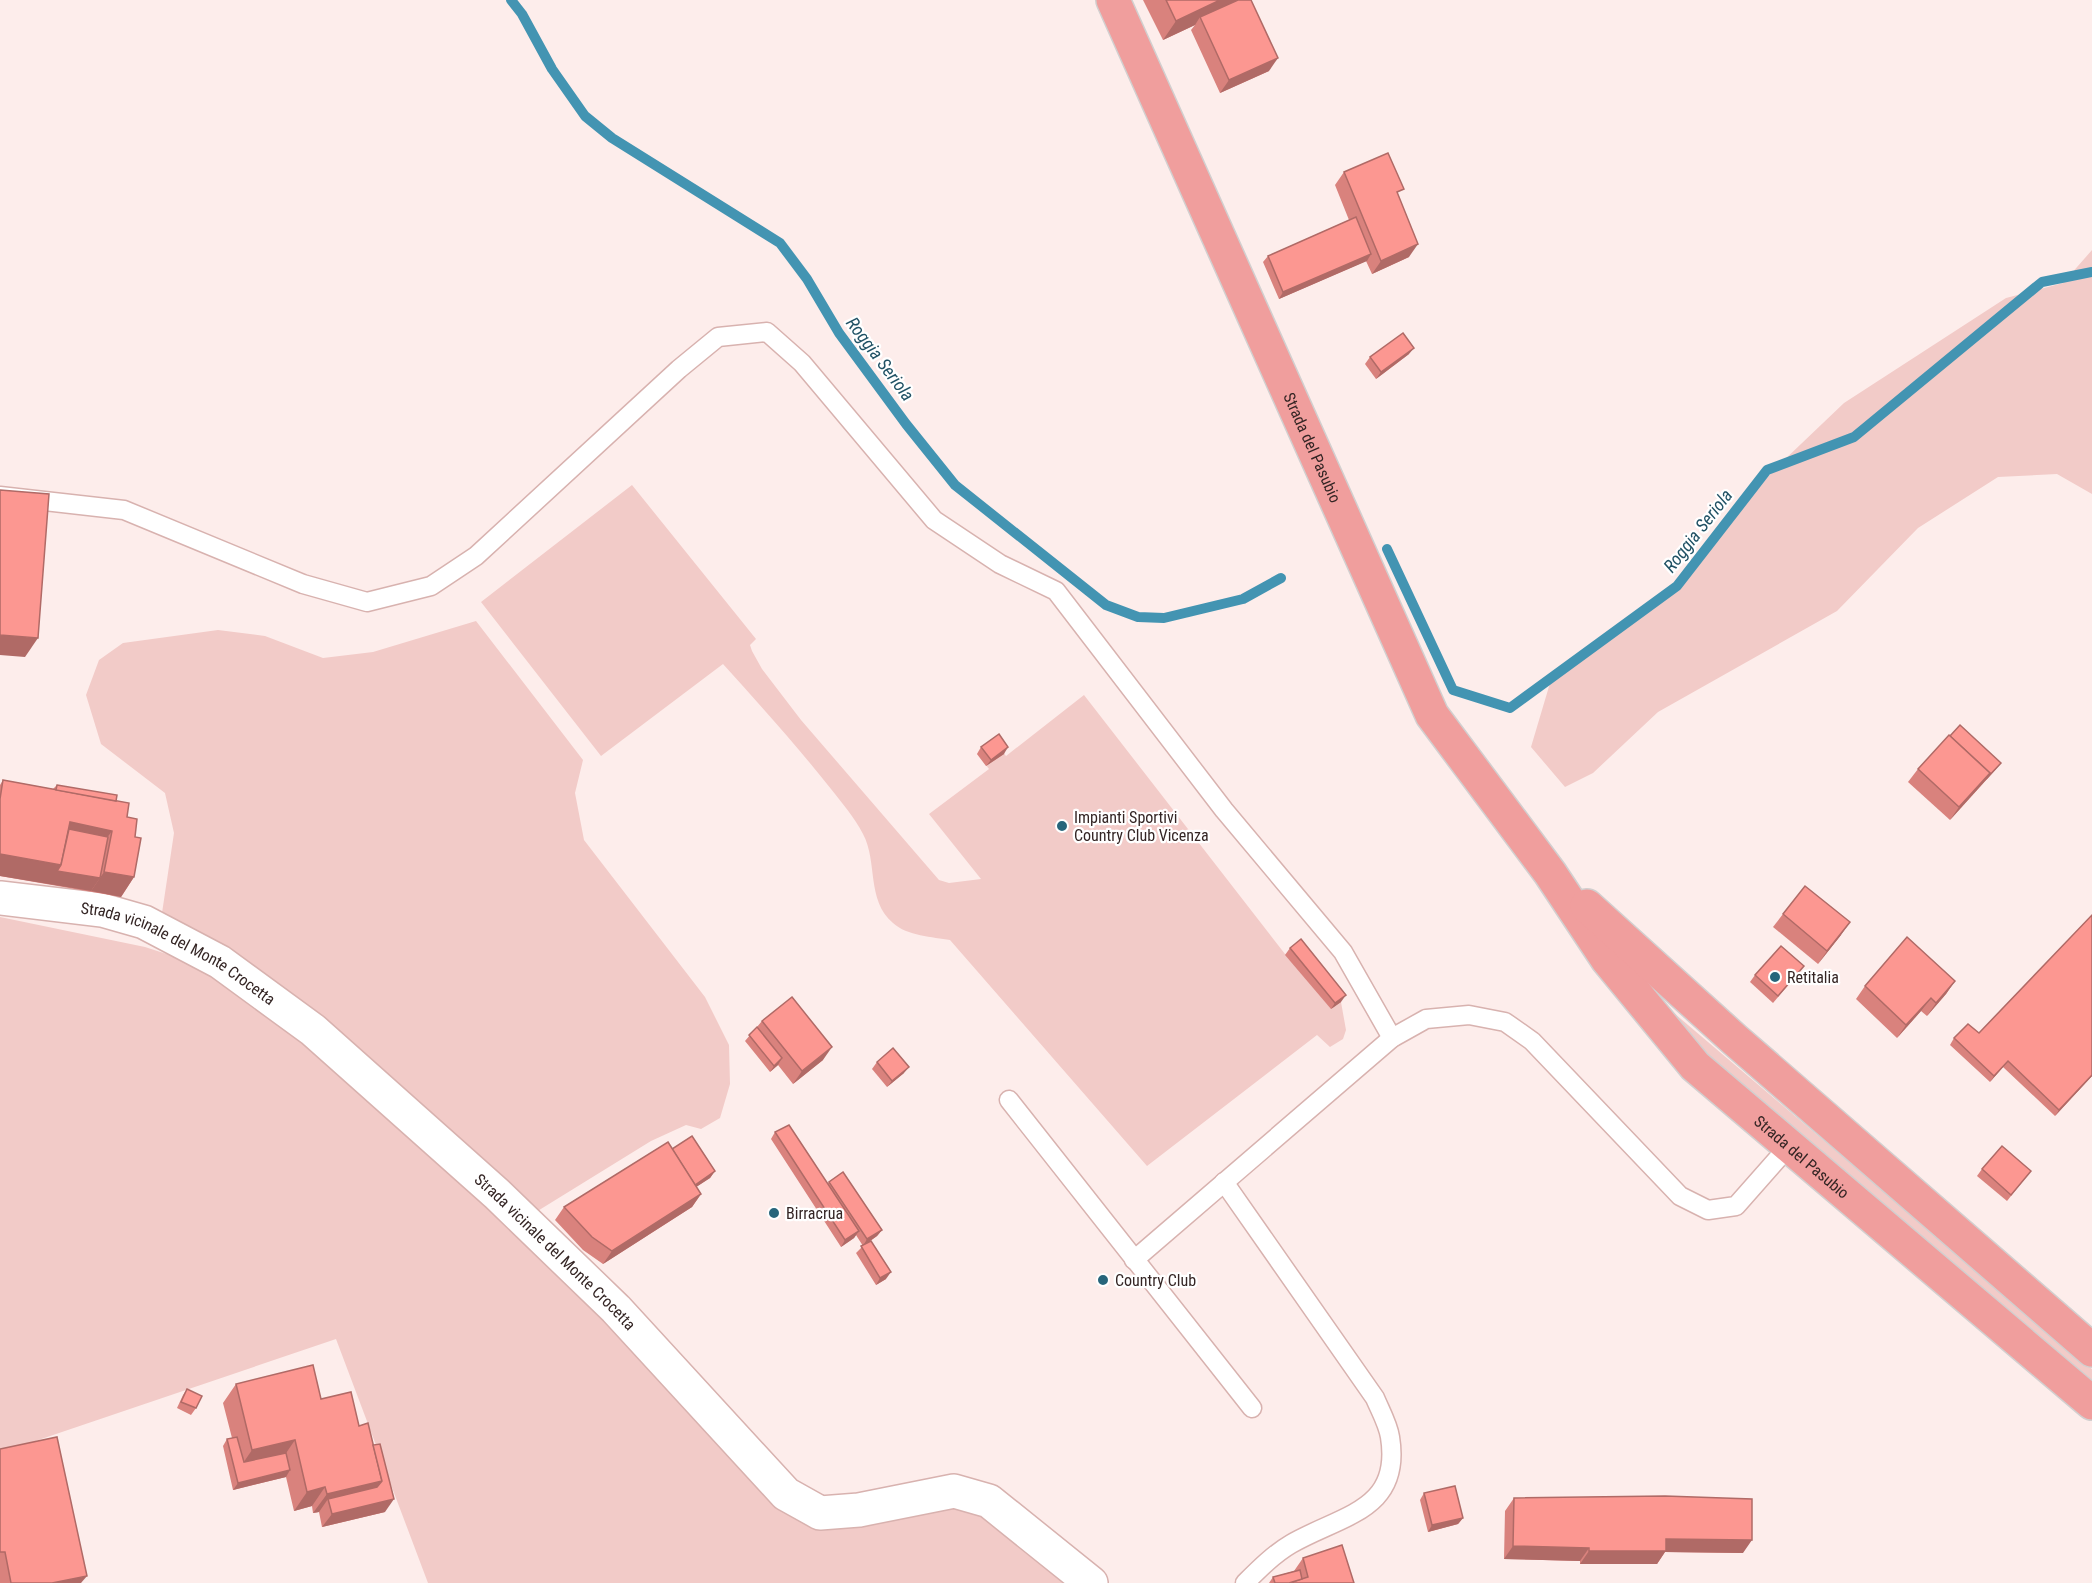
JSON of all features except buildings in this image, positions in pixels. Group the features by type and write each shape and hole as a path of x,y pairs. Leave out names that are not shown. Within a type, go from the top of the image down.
{"main road":[{"name":"Strada del Pasubio","path":"1113,0 1432,715 1550,873 1607,959 1695,1066 2092,1403"},
{"name":"Strada del Pasubio","path":"1550,873 1734,1039 2092,1350"}],"street":[{"name":"Strada vicinale del Monte Crocetta","path":"0,898 102,910 144,922 220,962 313,1030 496,1194 616,1309 786,1494 820,1514 859,1510 954,1491 989,1501 1091,1583"}],"lane":[{"path":"0,496 124,510 303,584 367,602 431,585 476,556 679,369 718,337 767,332 801,363 934,520 1000,564 1056,591 1224,810 1343,952 1392,1038"},
{"path":"1134,1260 1392,1038 1426,1019 1469,1016 1505,1022 1532,1041 1680,1196 1708,1209 1736,1206 1788,1146"},
{"path":"1009,1100 1252,1408"},
{"path":"1224,1182 1375,1398 1390,1435 1392,1463 1383,1492 1376,1498 1362,1509 1290,1545 1245,1583"}],"shaded area":[{"path":"2092,250 2092,494 2057,474 1998,477 1918,528 1837,611 1658,712 1593,773 1565,787 1531,747 1553,673 1669,591 1731,516 1780,464 1844,403 2006,298 2063,283"},
{"name":"Impianti Sportivi Country Club Vicenza","path":"632,485 756,639 750,645 762,669 801,720 939,880 949,883 981,879 929,814 989,769 977,754 995,741 1006,756 1084,695 1285,954 1341,1002 1346,1030 1343,1039 1330,1047 1317,1035 1147,1166 950,940 905,931 885,914 876,892 867,845 856,822 805,757 723,664 601,756 481,602"},
{"path":"476,621 583,760 575,793 584,840 705,997 729,1045 730,1084 720,1118 701,1129 686,1125 651,1141 536,1212 162,913 174,833 165,793 101,744 86,695 99,660 123,643 218,630 265,636 323,658 373,652"},
{"path":"0,917 145,947 219,971 529,1237 768,1494 953,1504 992,1520 1071,1583 428,1583 336,1339 0,1453"},
{"path":"1634,979 2092,1369 2092,1388 1692,1044"}],"waterway":[{"name":"Roggia Seriola","path":"511,0 522,14 552,69 585,116 612,138 780,243 807,279 839,333 906,424 955,485 1106,605 1138,617 1164,618 1243,599 1281,578"},
{"name":"Roggia Seriola","path":"1387,549 1453,690 1510,708 1677,586 1767,470 1854,437 2042,282 2092,272"}],"place":[{"name":"Impianti Sportivi Country Club Vicenza","path":"1062,826"},
{"name":"Retitalia","path":"1775,977"},
{"name":"Birracrua","path":"774,1213"},
{"name":"Country Club","path":"1103,1280"}]}
